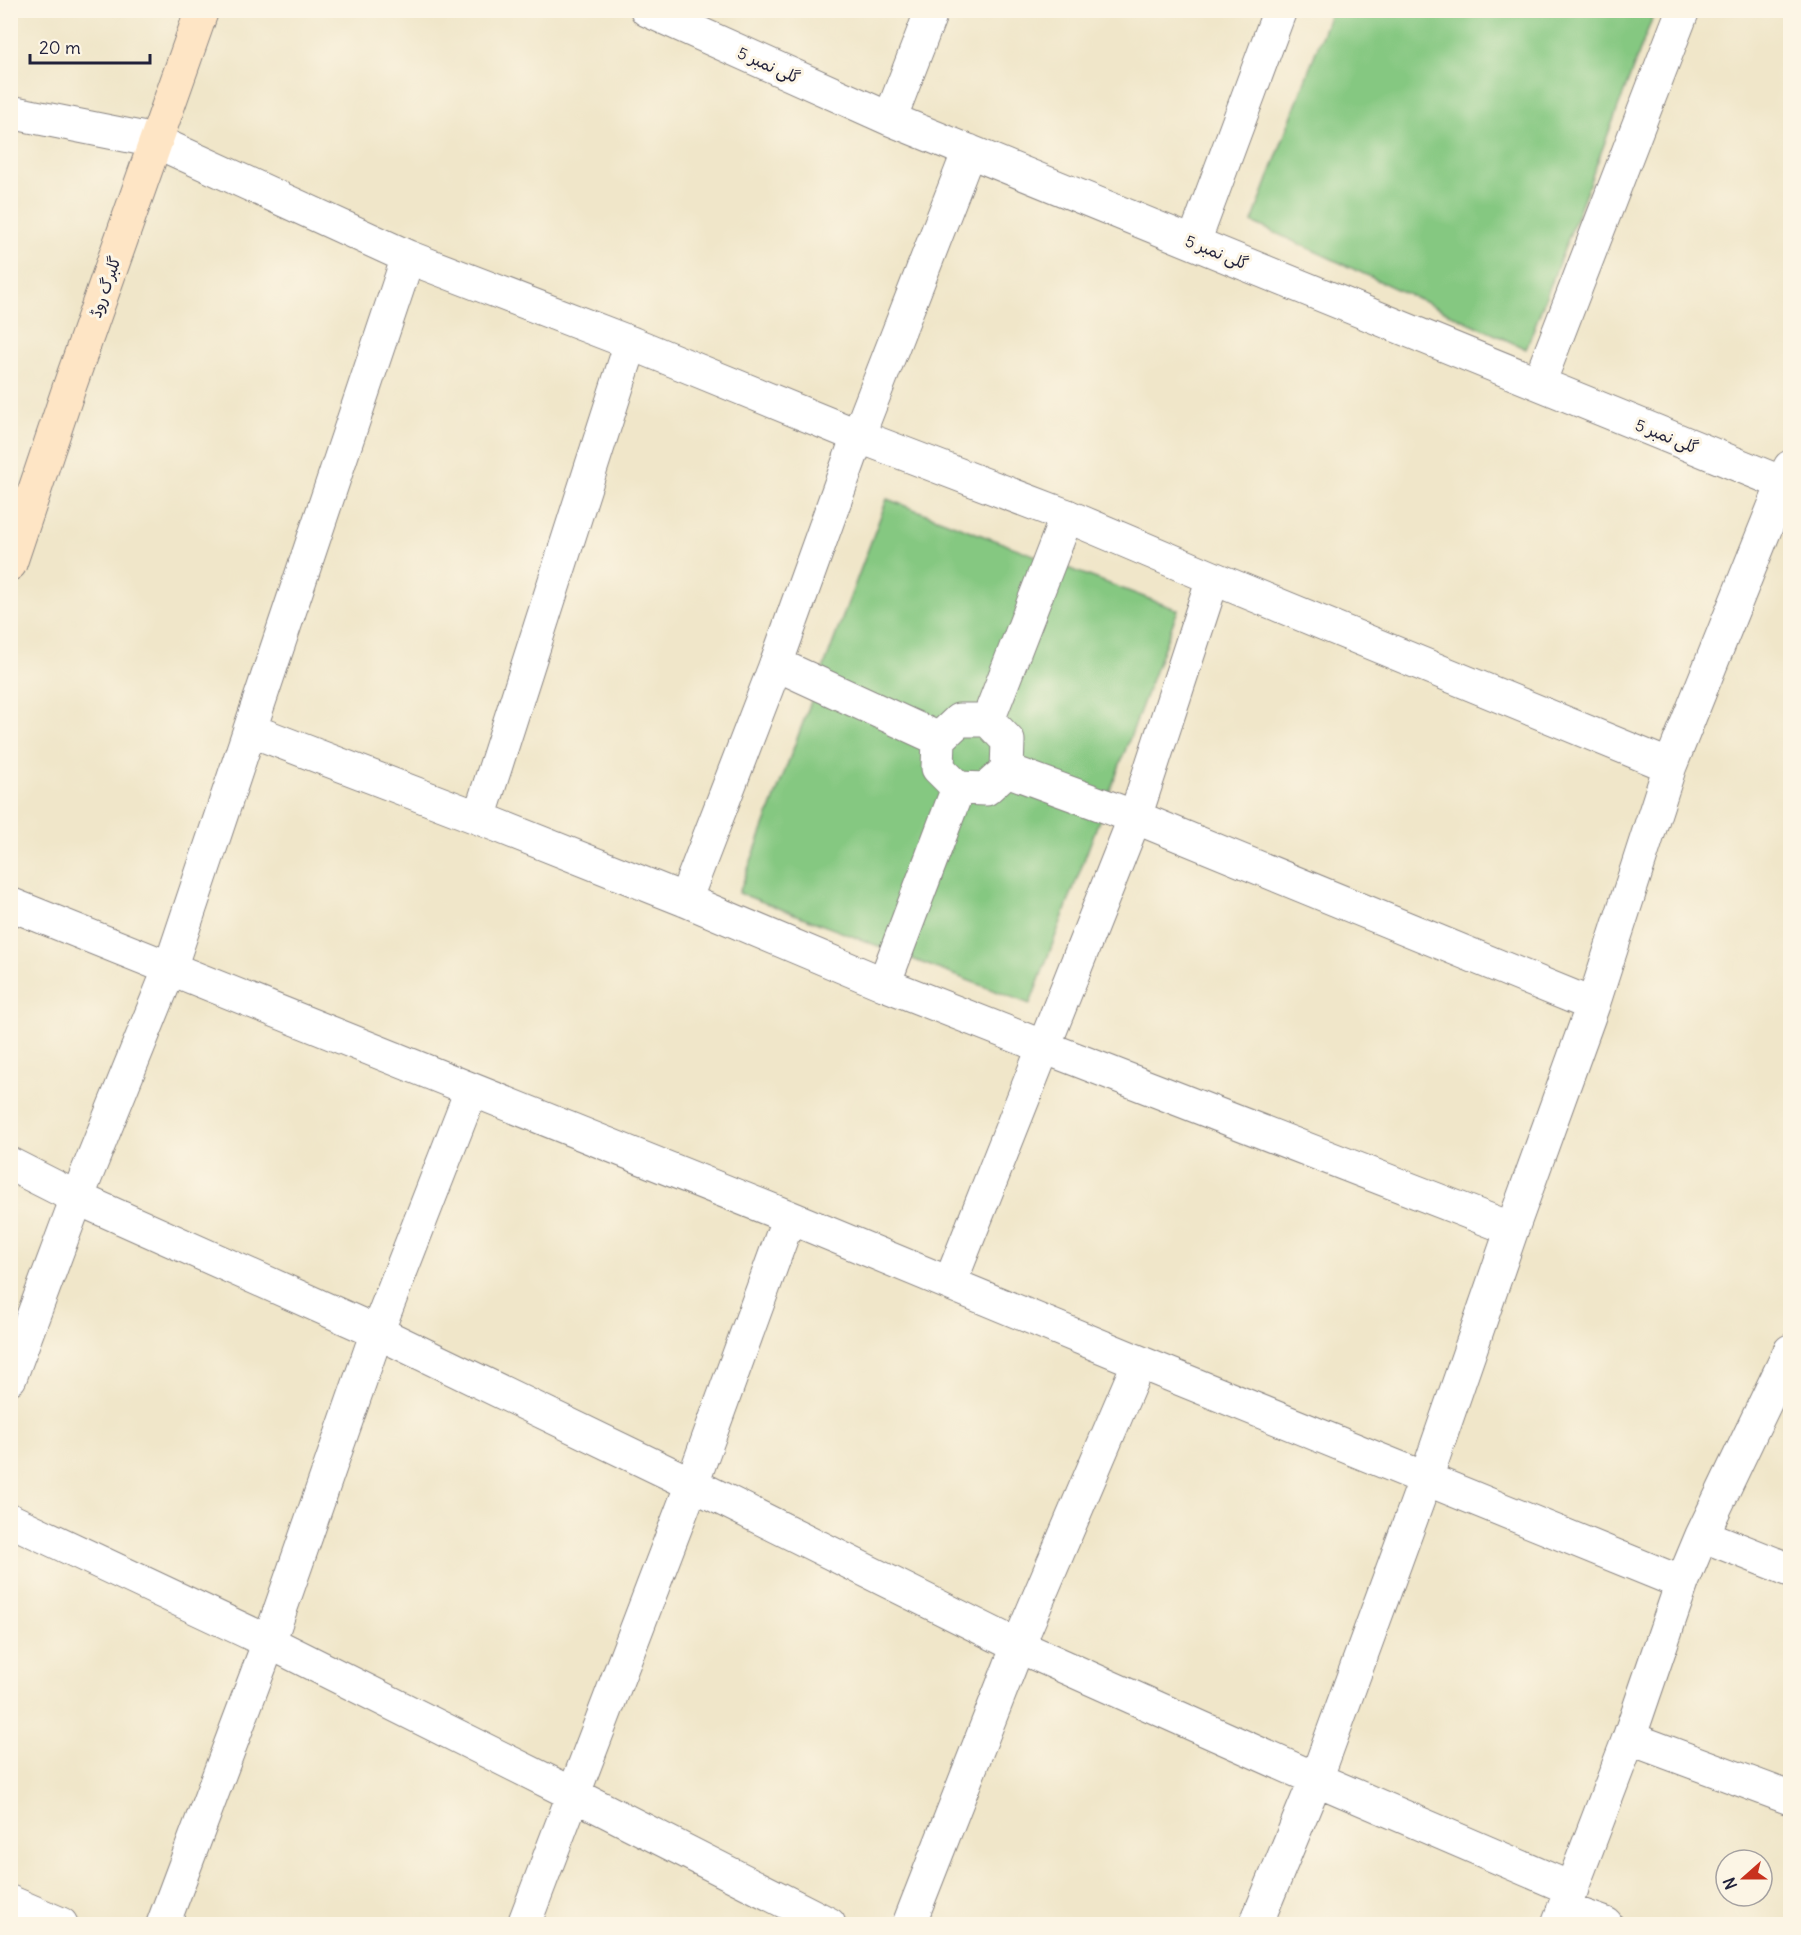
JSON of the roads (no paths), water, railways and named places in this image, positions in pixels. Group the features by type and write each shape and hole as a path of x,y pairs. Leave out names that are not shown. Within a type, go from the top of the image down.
{"main road":[{"name":"گلبرگ روڈ","path":"10,564 202,10"}],"street":[{"name":"گلی نمبر 5","path":"647,10 890,119 1539,383 1788,479"},
{"path":"890,119 932,10"},
{"path":"1194,242 1280,10"},
{"path":"1539,383 1683,10"},
{"path":"10,112 155,141 408,257 631,343 858,436 1067,516 1670,766"},
{"path":"685,900 776,664 858,436 969,151"},
{"path":"10,1378 77,1198 170,968 408,257"},
{"path":"479,818 631,343"},
{"path":"1256,1924 1316,1779 1426,1478 1512,1229 1593,1005 1670,766 1788,479"},
{"path":"988,720 1067,516"},
{"path":"950,1283 1135,817 1213,578"},
{"path":"776,664 939,739"},
{"path":"959,720 988,720 1008,741 1007,770 986,789 958,788 938,768 939,739 959,720"},
{"path":"250,730 685,900 884,984 1512,1229"},
{"path":"1007,770 1135,817 1593,1005"},
{"path":"884,984 958,788"},
{"path":"10,904 789,1217 1682,1583"},
{"path":"163,1924 269,1642 377,1332 471,1091"},
{"path":"10,1164 77,1198 377,1332 692,1484 1018,1646 1316,1779 1565,1908 1606,1924"},
{"path":"524,1924 692,1484 789,1217"},
{"path":"1565,1908 1629,1738 1682,1583 1702,1535 1790,1352"},
{"path":"909,1924 1018,1646 1139,1362"},
{"path":"10,1520 269,1642 829,1924"},
{"path":"1702,1535 1791,1570"},
{"path":"1629,1738 1791,1798"},
{"path":"10,1902 61,1924"}]}
